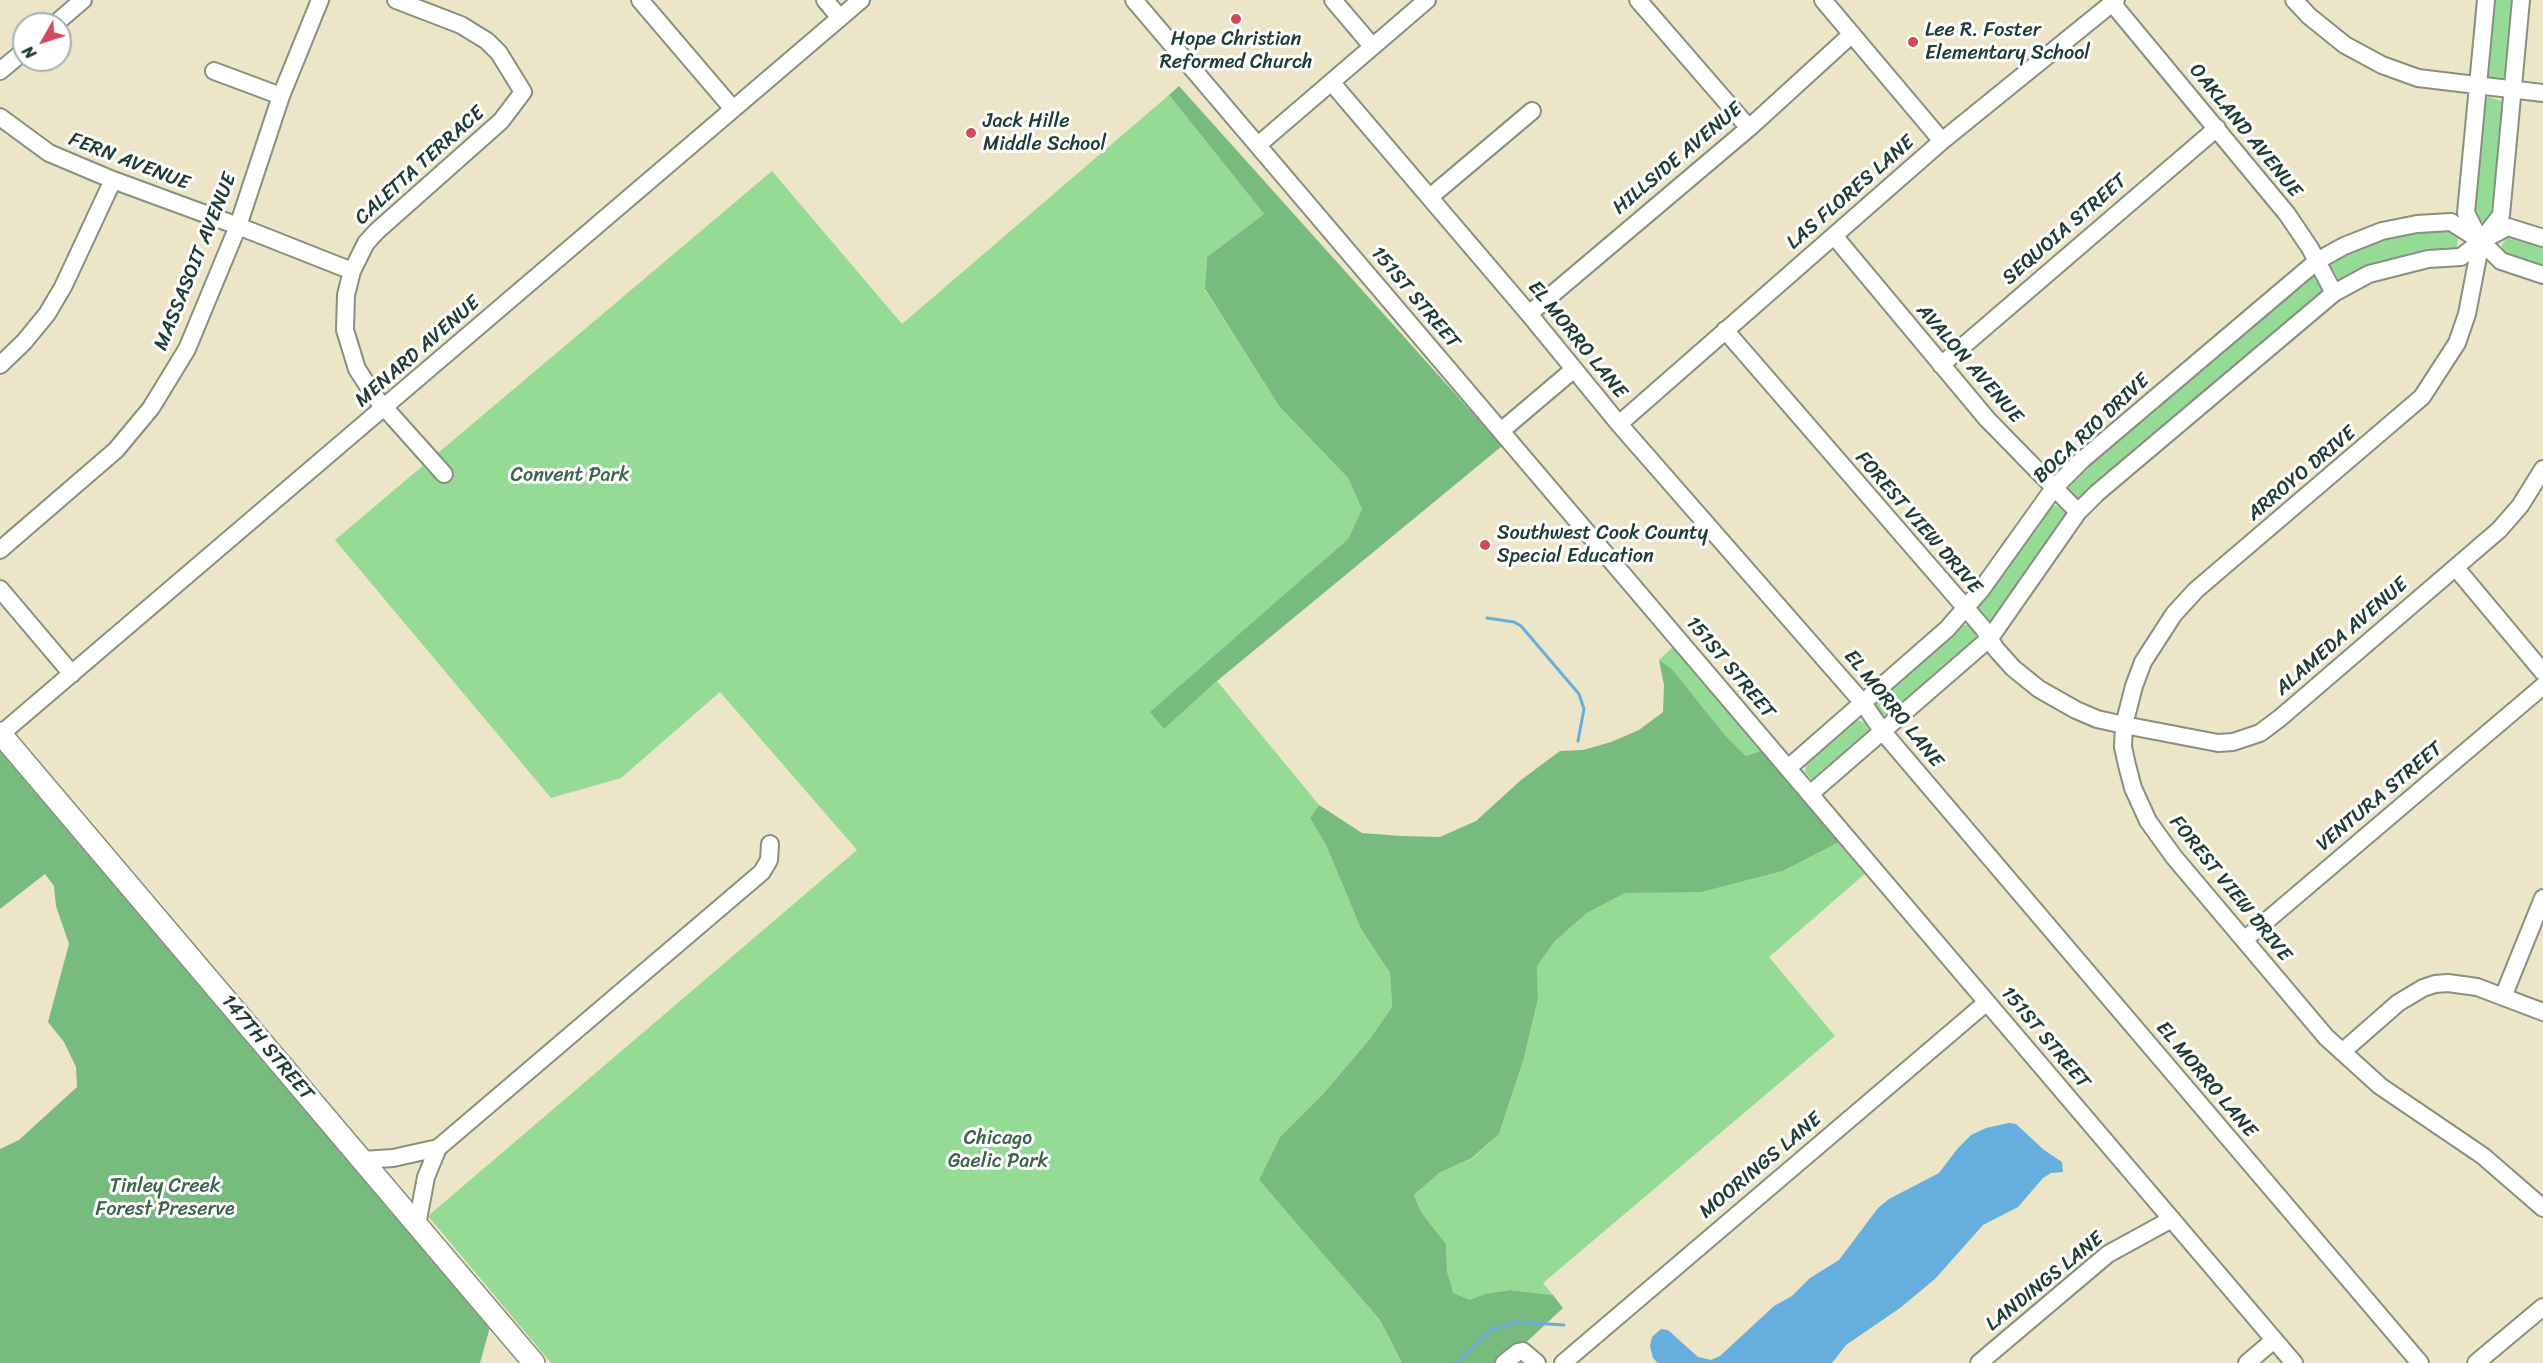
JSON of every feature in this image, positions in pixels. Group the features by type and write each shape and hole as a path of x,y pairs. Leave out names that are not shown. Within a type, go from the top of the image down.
{"main road":[{"name":"147TH STREET","path":"1,734 534,1363"}],"street":[{"path":"69,12 83,0"},
{"name":"MASSASOIT AVENUE","path":"0,550 116,450 151,408 187,349 238,226 281,96 320,0"},
{"name":"CALETTA TERRACE","path":"396,0 461,25 487,41 500,53 523,92 501,121 366,243 352,271 345,295 344,314 350,351 363,381 444,474"},
{"path":"640,0 733,110"},
{"path":"825,0 840,18"},
{"name":"MENARD AVENUE","path":"1,734 861,0"},
{"name":"151ST STREET","path":"1134,0 2294,1363"},
{"path":"1333,0 1372,46"},
{"path":"1258,145 1427,0"},
{"path":"1638,0 1749,128"},
{"path":"1823,0 1942,141"},
{"path":"2294,0 2309,16 2345,45 2382,65 2418,78 2543,93"},
{"path":"2481,241 2466,213 2486,0"},
{"name":"ARROYO DRIVE","path":"2124,725 2134,686 2144,662 2174,614 2196,590 2422,397 2457,343 2468,314 2481,241 2501,215 2521,0"},
{"name":"OAKLAND AVENUE","path":"2114,2 2287,214 2334,293"},
{"name":"LAS FLORES LANE","path":"1619,424 1942,141 2114,2"},
{"name":"HILLSIDE AVENUE","path":"1529,314 1749,128 1852,34"},
{"path":"0,71 12,61"},
{"path":"214,71 281,96"},
{"name":"EL MORRO LANE","path":"1332,83 1529,314 1619,424 1863,703 1883,732 2420,1363"},
{"path":"1430,197 1532,111"},
{"name":"FERN AVENUE","path":"0,117 49,153 113,180 352,271"},
{"name":"SEQUOIA STREET","path":"1941,365 2217,128"},
{"path":"0,365 24,342 47,314 63,287 113,180"},
{"name":"BOCA RIO DRIVE","path":"1788,768 1947,629 1965,609 2054,488 2091,453 2317,261 2344,246 2382,231 2417,224 2451,222 2481,241 2501,261 2543,275"},
{"path":"1810,794 1990,638 2078,512 2106,485 2334,293 2369,274 2428,259 2461,257 2481,241 2508,227 2543,238"},
{"name":"AVALON AVENUE","path":"1834,237 1987,419 2078,512"},
{"name":"FOREST VIEW DRIVE","path":"1725,330 1990,638 2013,668 2039,688 2097,719 2124,725 2123,747 2127,765 2133,788 2148,821 2174,857 2326,1037 2380,1086 2483,1156 2543,1208"},
{"path":"1501,431 1573,370"},
{"name":"ALAMEDA AVENUE","path":"2124,725 2218,743 2233,742 2260,733 2499,530 2520,506 2543,469"},
{"path":"2456,568 2543,672"},
{"path":"0,588 72,674"},
{"name":"VENTURA STREET","path":"2244,940 2543,686"},
{"path":"417,1226 426,1177 438,1148 762,872 769,860 770,844"},
{"path":"2503,997 2543,898"},
{"path":"2342,1052 2398,1003 2423,988 2448,983 2464,984 2543,1012"},
{"name":"MOORINGS LANE","path":"1563,1363 1987,1002"},
{"path":"362,1160 393,1158 438,1148"},
{"name":"LANDINGS LANE","path":"1979,1363 2108,1254 2172,1219"},
{"path":"2487,1360 2543,1307"},
{"path":"2247,1363 2274,1340"},
{"path":"1504,1363 1518,1352 1523,1351 1537,1363"}],"green space":[{"path":"2491,0 2516,0 2509,75 2504,82 2485,78"},
{"path":"1179,86 1502,446 1217,681 1164,729 1150,712 1348,539 1362,509 1348,478 1279,406 1205,289 1207,257 1264,214 1169,95"},
{"path":"1169,95 1264,214 1207,257 1205,290 1279,406 1348,478 1362,509 1348,539 1316,567 1164,729 1217,681 1319,805 1310,818 1326,845 1361,929 1390,973 1392,1007 1369,1040 1323,1094 1280,1137 1259,1180 1380,1320 1402,1363 551,1363 428,1216 857,850 720,692 621,778 551,798 335,540 772,171 902,324"},
{"path":"2489,97 2504,102 2496,212 2485,222 2477,221 2470,206 2484,99"},
{"path":"2443,230 2455,233 2458,238 2457,248 2453,252 2340,281 2331,267 2332,262 2343,253 2387,238"},
{"path":"2514,235 2543,245 2543,271 2507,260 2501,250 2507,238"},
{"path":"2310,275 2318,279 2324,291 2322,295 2087,499 2077,501 2068,493 2069,481"},
{"path":"2053,505 2058,506 2068,516 1993,623 1988,622 1976,608 1979,600 2046,508"},
{"path":"1963,625 1968,625 1976,633 1976,642 1892,719 1882,719 1874,709 1874,703"},
{"path":"1676,644 1763,750 1746,756 1724,734 1672,669 1659,660"},
{"path":"1659,660 1672,669 1724,734 1746,756 1763,750 1841,841 1783,871 1701,892 1625,893 1587,913 1555,941 1537,966 1538,999 1524,1058 1499,1134 1472,1158 1439,1173 1414,1195 1421,1212 1446,1244 1447,1271 1453,1293 1470,1300 1485,1294 1510,1290 1553,1295 1563,1308 1504,1363 1402,1363 1380,1320 1259,1180 1280,1137 1323,1094 1369,1040 1392,1007 1390,973 1361,929 1326,845 1310,818 1319,805 1362,833 1440,837 1476,821 1521,780 1560,751 1583,750 1611,742 1639,730 1663,712 1664,685"},
{"path":"1856,719 1866,724 1870,733 1817,781 1812,780 1805,772 1806,761"},
{"name":"Tinley Creek Forest Preserve","path":"0,751 490,1327 480,1363 0,1363 0,1149 19,1140 77,1087 76,1067 64,1042 48,1022 69,944 56,906 54,886 45,874 0,909"},
{"path":"1841,841 1867,872 1769,957 1835,1036 1543,1283 1553,1295 1510,1290 1485,1294 1470,1301 1452,1293 1447,1271 1446,1244 1421,1212 1414,1195 1439,1173 1473,1158 1499,1134 1524,1058 1538,999 1537,966 1555,941 1587,913 1625,893 1660,892 1744,881 1783,871"}],"water":[{"path":"2009,1123 2016,1124 2044,1150 2062,1162 2063,1172 2051,1173 2043,1178 2018,1207 1983,1225 1935,1279 1900,1308 1846,1345 1832,1363 1658,1363 1653,1358 1650,1346 1652,1337 1661,1329 1668,1330 1698,1357 1711,1360 1720,1356 1774,1306 1792,1296 1810,1278 1839,1260 1878,1208 1889,1199 1939,1173 1971,1135 1986,1128"}],"waterway":[{"path":"1487,618 1514,622 1521,626 1579,694 1584,709 1578,741"},
{"path":"1457,1363 1491,1330 1516,1322 1564,1325"}],"place":[{"name":"Hope Christian Reformed Church","path":"1236,19"},
{"name":"Lee R. Foster Elementary School","path":"1913,42"},
{"name":"Jack Hille Middle School","path":"971,133"},
{"name":"Southwest Cook County Special Education","path":"1485,545"}],"park label":[{"name":"Convent Park","path":"570,476"},
{"name":"Chicago Gaelic Park","path":"998,1150"}]}
